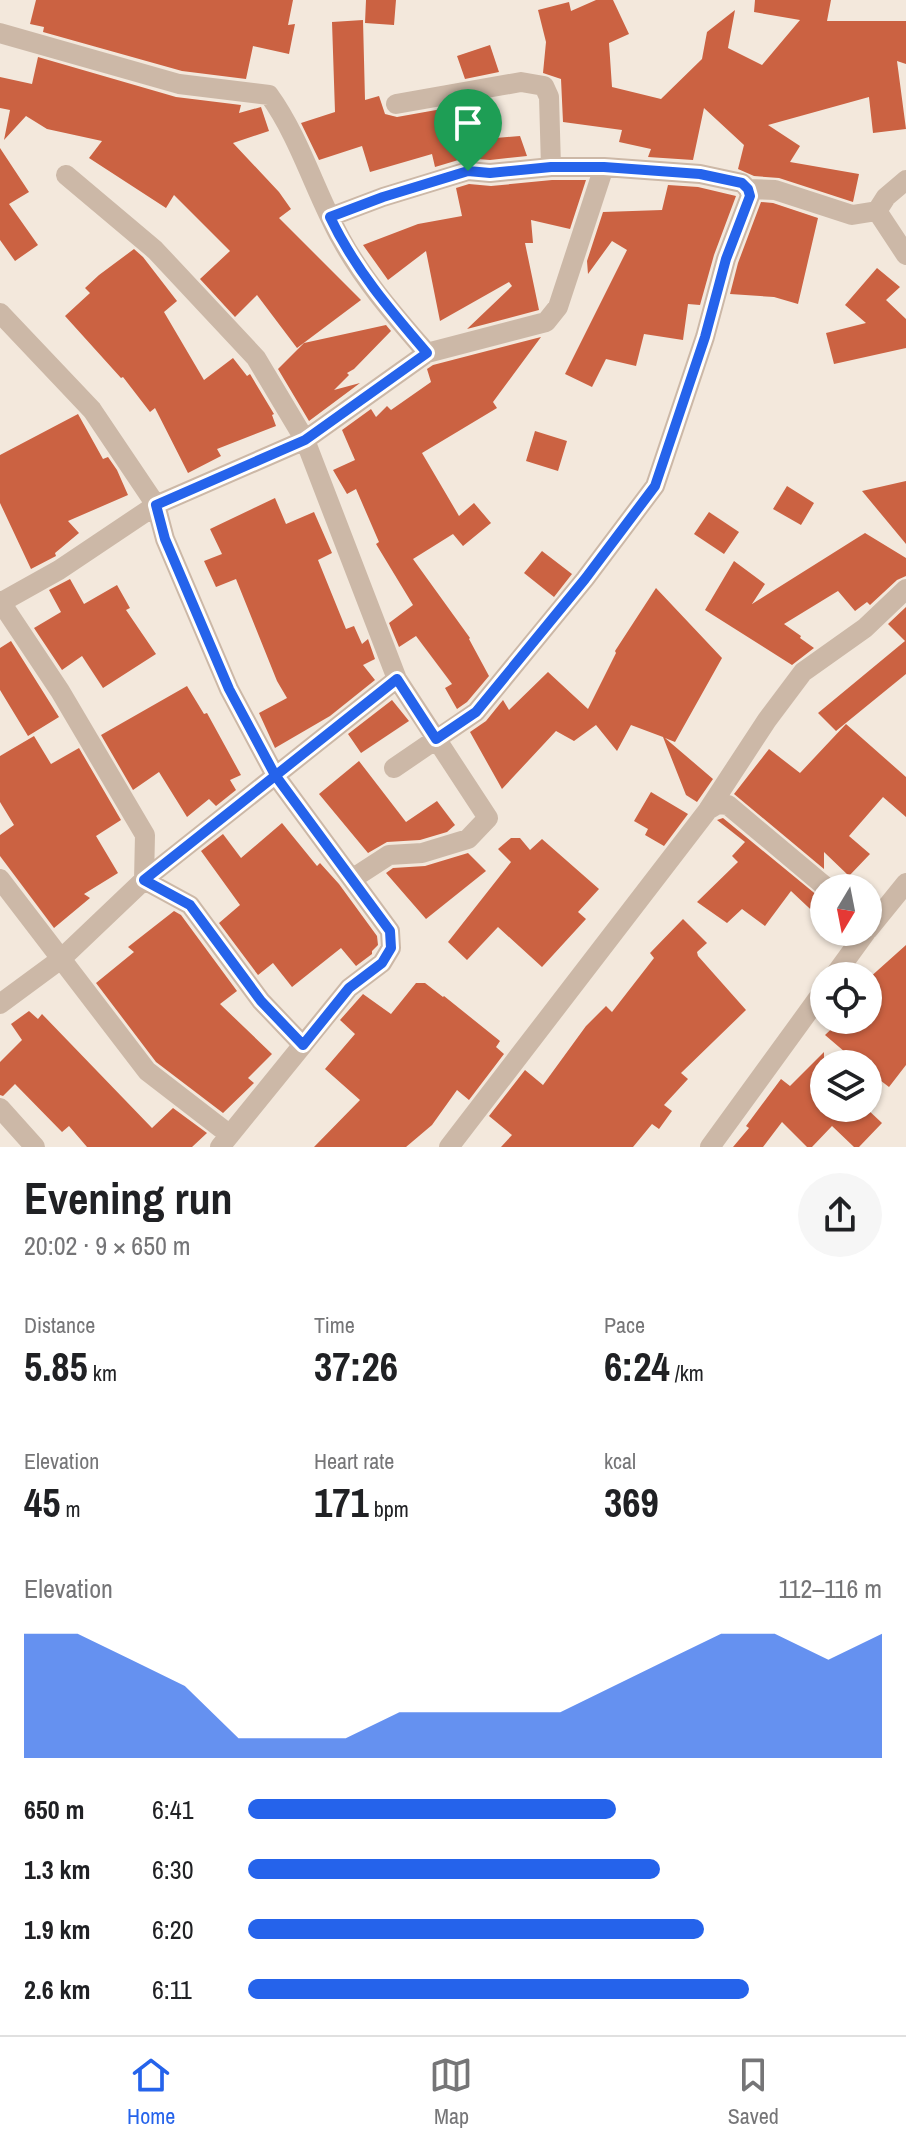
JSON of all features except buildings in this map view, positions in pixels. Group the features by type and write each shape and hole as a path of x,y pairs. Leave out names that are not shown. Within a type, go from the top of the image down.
{"street":[{"path":"0,33 179,84 269,95 285,117 350,254 383,302 427,353"},
{"path":"396,104 521,82 544,86 549,97 551,167"},
{"path":"330,217 468,171 490,173 551,167 604,167 700,174 742,183 748,189 749,204 726,259 705,337 655,486 585,579 476,712 394,768"},
{"path":"144,880 145,835 60,691 0,602 59,570 156,505 305,440 427,353 546,322 558,307 604,167"},
{"path":"66,175 155,250 256,358 305,440 397,679 488,818 468,839 422,853 389,855 352,879"},
{"path":"748,189 775,190 852,215 877,211 886,197 906,180"},
{"path":"877,211 906,255"},
{"path":"0,313 92,410 156,505 165,539 229,689 275,775 390,931 391,948 382,963 349,988 225,1141 147,1071 0,879"},
{"path":"449,1147 708,810 803,672 865,628 906,589"},
{"path":"0,1004 61,959 144,880 397,679"},
{"path":"708,810 718,804 728,805 810,874"},
{"path":"144,880 190,905 261,1001 303,1045"},
{"path":"882,911 906,883"},
{"path":"710,1147 810,1009"},
{"path":"0,1108 35,1147"}],"route":[{"path":"468,171 330,217 350,254 383,302 427,353 305,440 156,505 165,539 229,689 275,775 390,931 391,948 382,963 349,988 303,1045 261,1001 190,905 144,880 275,775 397,679 436,739 476,712 585,579 655,486 705,337 726,259 750,196 742,183 700,174 604,167 551,167 490,173 468,171"}]}
